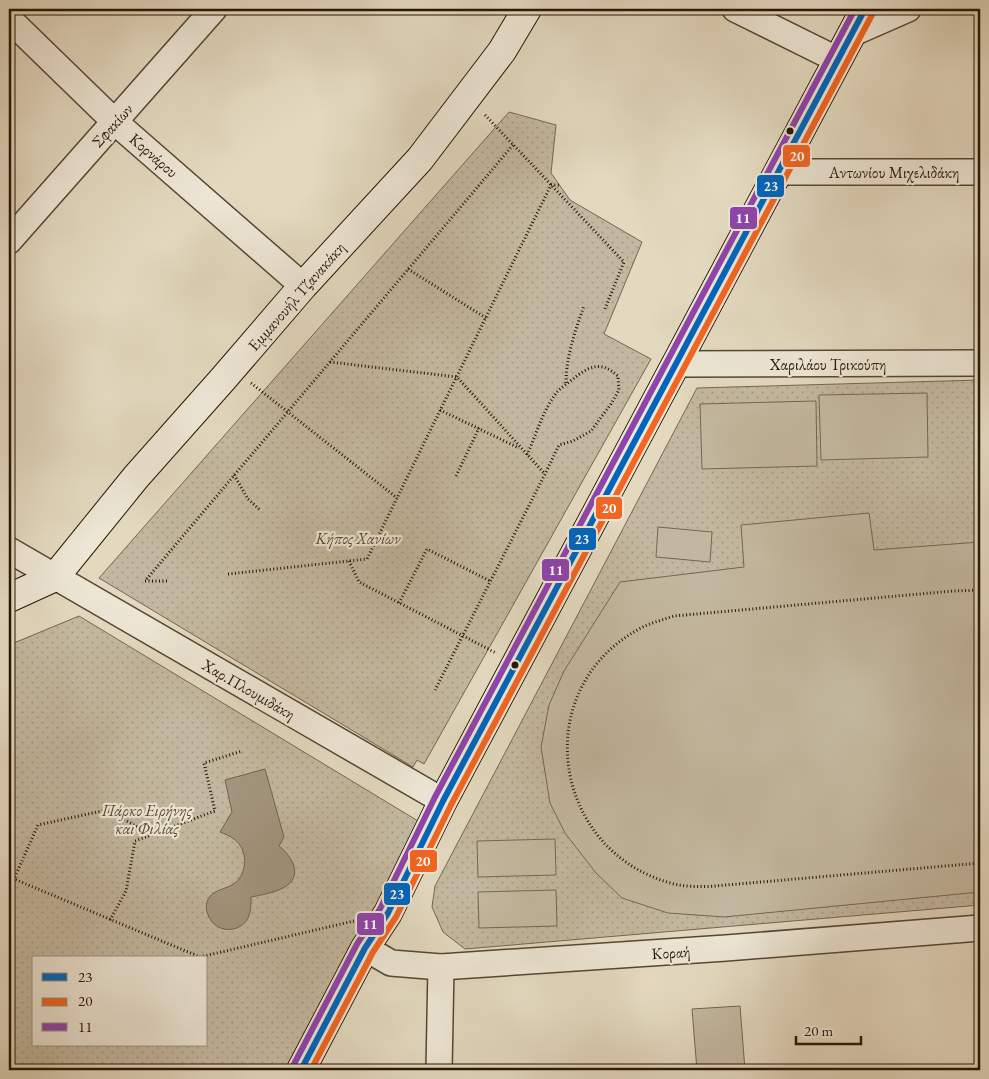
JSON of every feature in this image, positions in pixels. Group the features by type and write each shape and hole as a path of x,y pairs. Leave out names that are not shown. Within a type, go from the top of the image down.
{"main road":[{"name":"Εμμανουήλ Τζανακάκη","path":"55,577 136,478 303,286 420,159 502,51 527,9"},
{"path":"301,1070 366,948 388,913 443,801 865,9"},
{"path":"9,598 55,577"}],"street":[{"name":"Σφακίων","path":"9,241 214,9"},
{"path":"735,9 838,60"},
{"path":"851,34 908,9"},
{"name":"Κορνάρου","path":"9,20 115,122 303,286"},
{"name":"Αντωνίου Μιχελιδάκη","path":"778,172 980,172"},
{"name":"Χαριλάου Τρικούπη","path":"676,364 980,363"},
{"name":"Χαρ.Πλουμιδάκη","path":"9,550 443,801"},
{"name":"Κοραή","path":"366,948 391,963 441,967 726,948 980,928"},
{"path":"439,1070 441,967"}],"path":[{"path":"467,96 624,262 604,311"},
{"path":"167,581 145,581 513,145"},
{"path":"552,185 559,184"},
{"path":"228,574 367,559 552,185"},
{"path":"408,269 486,318"},
{"path":"566,384 566,369 584,306"},
{"path":"330,362 457,376 544,474"},
{"path":"435,690 558,445 573,441 591,431 619,390 618,376 608,367 594,366 566,384 556,393 546,411 527,455"},
{"path":"233,368 397,498"},
{"path":"440,410 521,448"},
{"path":"456,476 479,428"},
{"path":"234,475 248,499 260,512"},
{"path":"399,603 427,549 490,581"},
{"path":"349,561 359,582 479,645"},
{"path":"980,590 684,616 656,622 622,640 607,653 589,675 576,701 570,720 567,758 569,778 575,797 583,815 600,839 621,860 638,871 656,879 695,887 716,886 980,863"},
{"path":"110,920 126,891 135,841 215,811 204,763 242,751"},
{"path":"9,890 38,825 106,810 152,834"},
{"path":"9,879 14,879 198,956"},
{"path":"204,956 388,913"}],"green space":[{"name":"Κήπος Χανίων","path":"509,112 556,125 551,173 570,200 642,242 604,334 651,359 424,764 417,760 413,767 99,578"},
{"path":"980,380 980,905 465,949 443,932 432,907 435,886 697,388"},
{"path":"927,393 928,457 821,460 819,395"},
{"path":"816,401 817,466 702,469 700,404"},
{"path":"869,513 874,550 980,542 980,892 724,917 668,913 622,898 596,873 565,833 550,803 541,747 549,705 564,671 620,582 744,567 741,525"},
{"path":"658,527 712,532 710,562 656,557"},
{"name":"Πάρκο Ειρήνης και Φιλίας","path":"79,616 423,824 292,1070 9,1070 9,645"},
{"path":"555,839 556,875 478,877 477,841"},
{"path":"556,890 557,926 479,928 478,892"},
{"path":"740,1006 745,1070 697,1070 692,1009"}],"shaded area":[{"path":"265,769 284,837 279,846 292,861 295,873 289,883 283,888 251,897 249,915 243,925 232,929 221,928 216,926 209,917 207,902 211,895 235,883 242,873 245,861 239,843 220,832 232,812 225,780"}],"transit line":[{"name":"11","path":"293,1066 357,944 380,909 435,797 855,9"},
{"name":"23","path":"301,1070 365,948 388,913 443,801 865,9"},
{"name":"20","path":"311,1070 373,952 396,917 451,805 873,13"}]}
